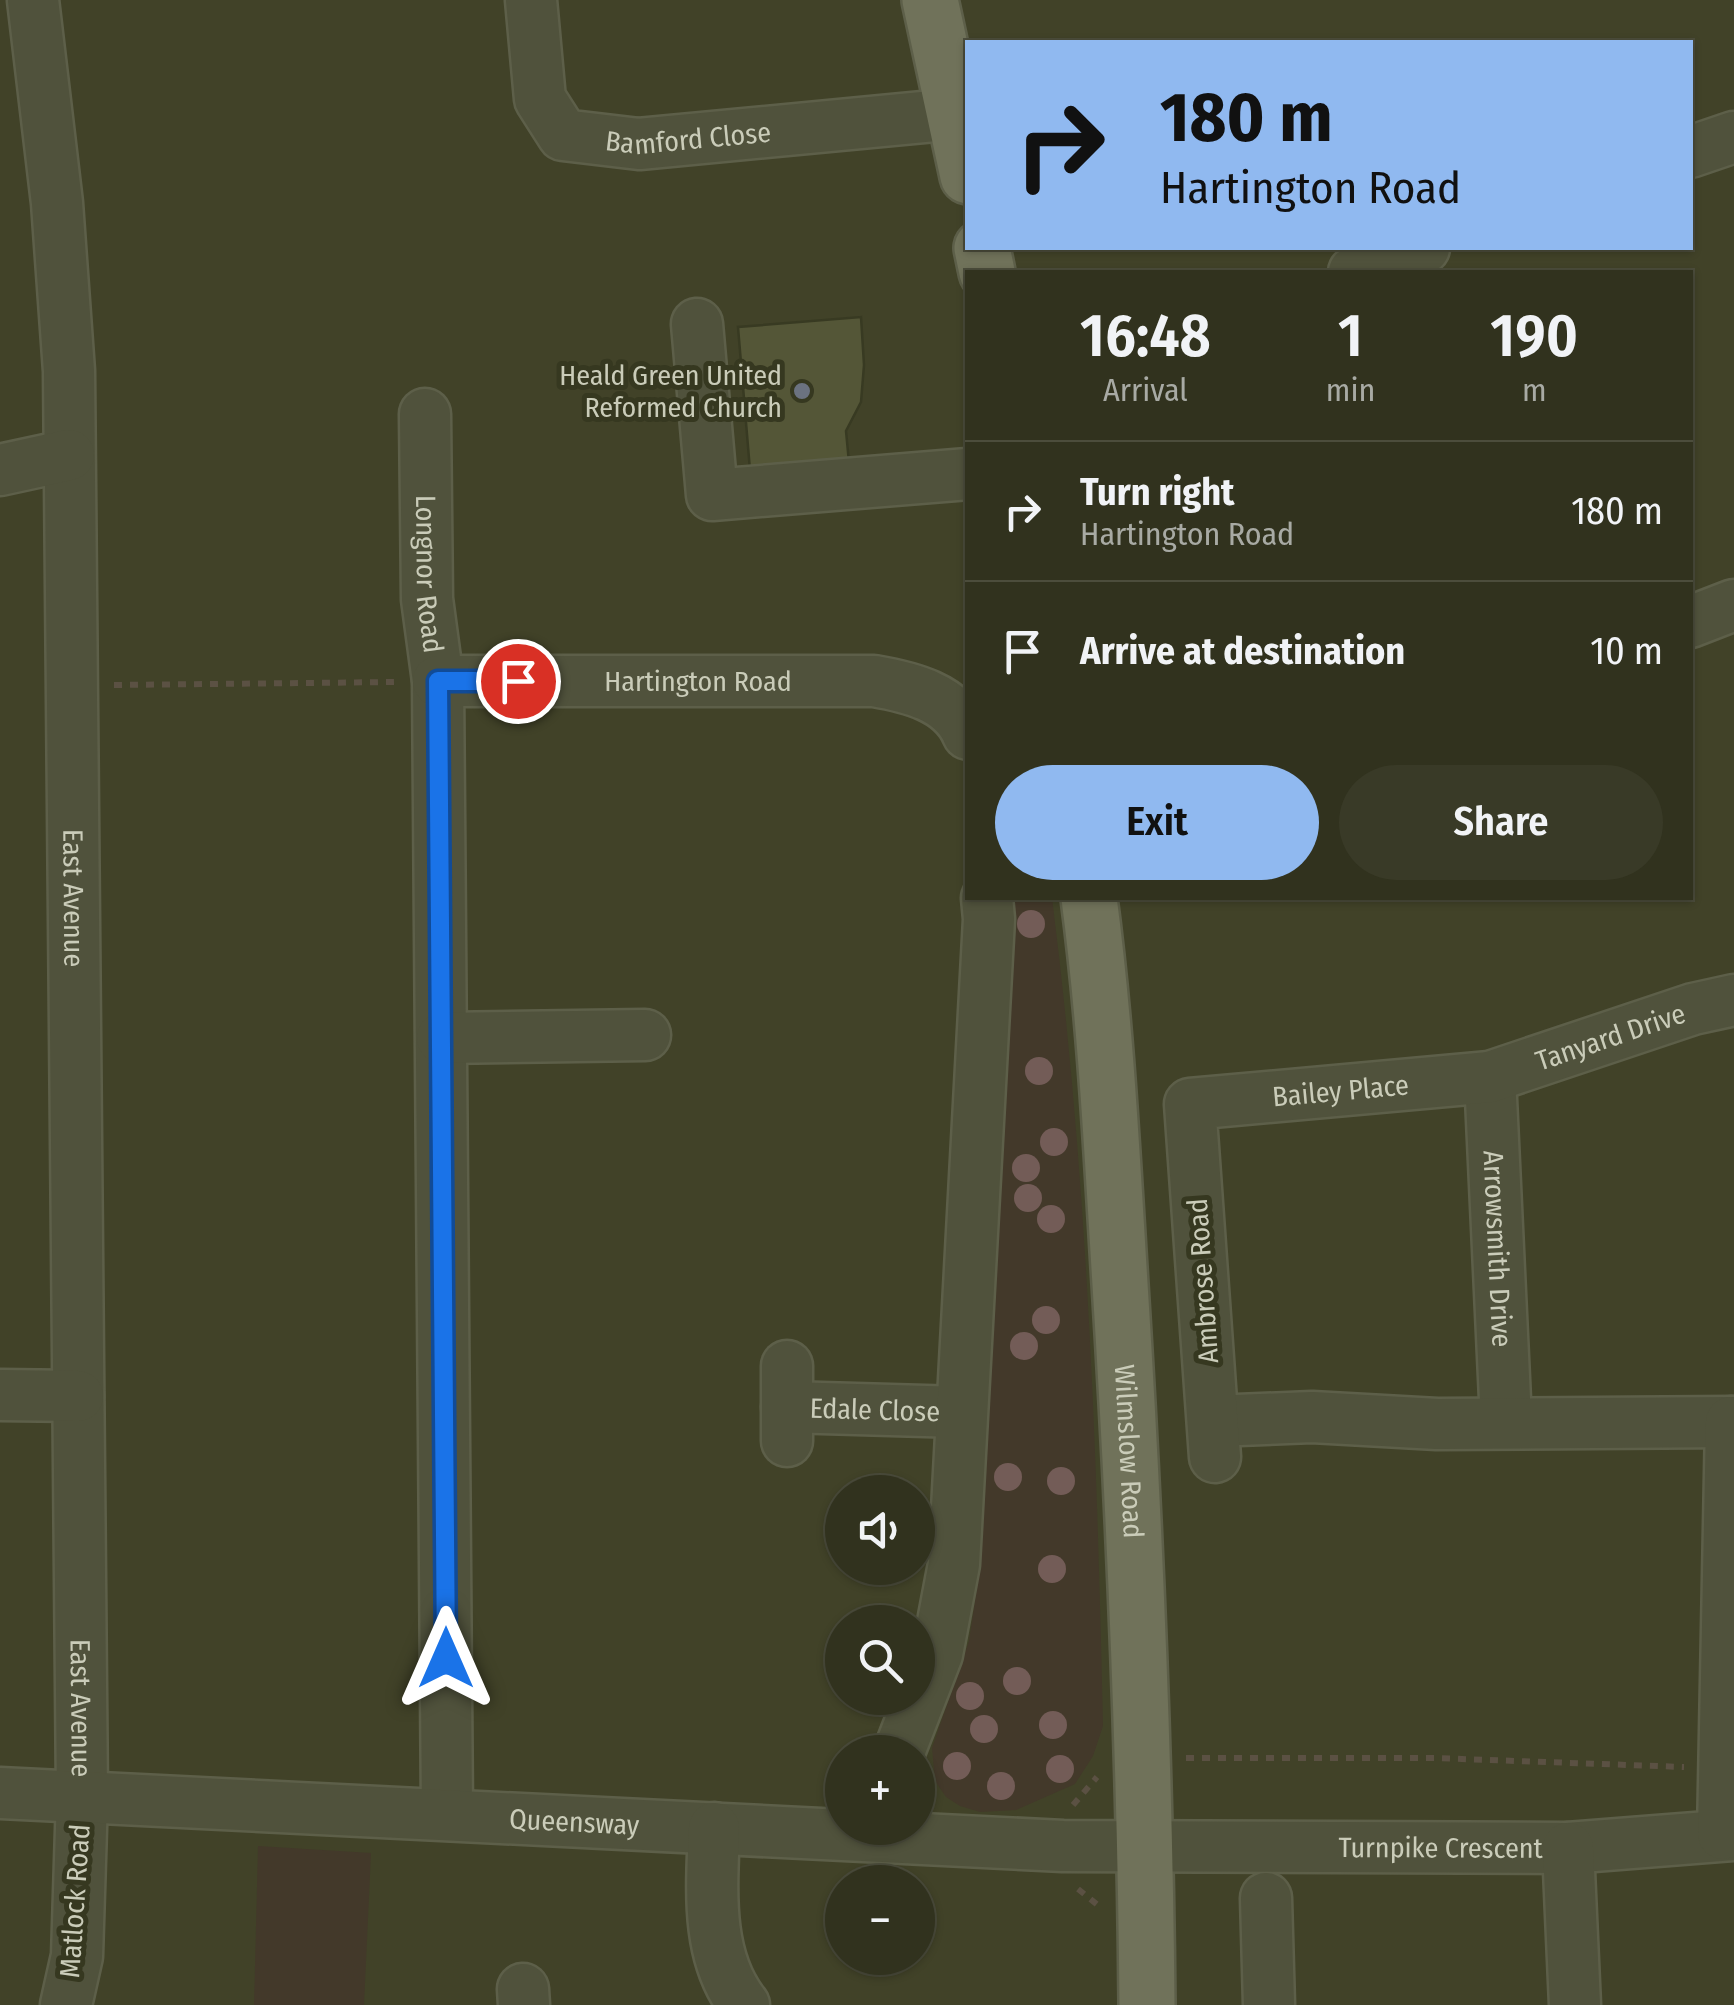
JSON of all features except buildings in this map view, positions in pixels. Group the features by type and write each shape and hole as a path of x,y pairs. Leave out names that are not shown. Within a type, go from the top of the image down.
{"main road":[{"path":"930,0 965,162"},
{"name":"Wilmslow Road","path":"1090,900 1106,1066 1133,1484 1146,1846 1147,2005"}],"street":[{"name":"East Avenue","path":"33,0 66,297 82,1798"},
{"name":"Bamford Close","path":"531,0 540,99 563,135 638,144 955,114"},
{"path":"1693,151 1734,137"},
{"path":"1360,270 1418,250"},
{"path":"697,324 712,495 965,474"},
{"name":"Longnor Road","path":"425,414 427,600 438,681 447,1813"},
{"path":"0,470 69,455"},
{"path":"1693,621 1734,605"},
{"name":"Hartington Road","path":"438,681 874,682 916,690 960,723"},
{"path":"905,1735 937,1654 954,1564 987,900"},
{"name":"Tanyard Drive","path":"1490,1077 1693,1009 1734,1000"},
{"path":"442,1038 645,1035"},
{"name":"Bailey Place","path":"1190,1104 1490,1077"},
{"name":"Arrowsmith Drive","path":"1490,1077 1506,1421"},
{"name":"Ambrose Road","path":"1190,1104 1214,1439 1312,1416 1437,1424 1506,1421"},
{"path":"0,1395 78,1396"},
{"name":"Edale Close","path":"787,1405 960,1412"},
{"path":"1506,1421 1733,1422 1728,1835"},
{"name":"Queensway","path":"0,1793 825,1830"},
{"name":"Matlock Road","path":"66,2005 77,1956 82,1798"},
{"path":"714,1828 714,1925 732,2001"},
{"name":"Turnpike Crescent","path":"1146,1846 1568,1848 1728,1835"},
{"name":"Queensway","path":"935,1836 1063,1846 1146,1846"},
{"path":"1568,1848 1575,2005"},
{"path":"1266,1898 1269,2005"}],"path":[{"path":"73,686 438,681"},
{"path":"1187,1758 1434,1758 1686,1767"},
{"path":"1067,1819 1070,1808 1099,1774"}],"shaded area":[{"path":"1010,900 1052,900 1082,1208 1103,1726 1093,1756 1075,1784 1016,1810 980,1812 946,1797 935,1781 935,1739 969,1641 977,1587"},
{"path":"258,1846 371,1853 364,2005 254,2005"}],"place":[{"name":"Heald Green United Reformed Church","path":"802,391"}],"route":[{"path":"446,1658 438,681 518,681"}]}
